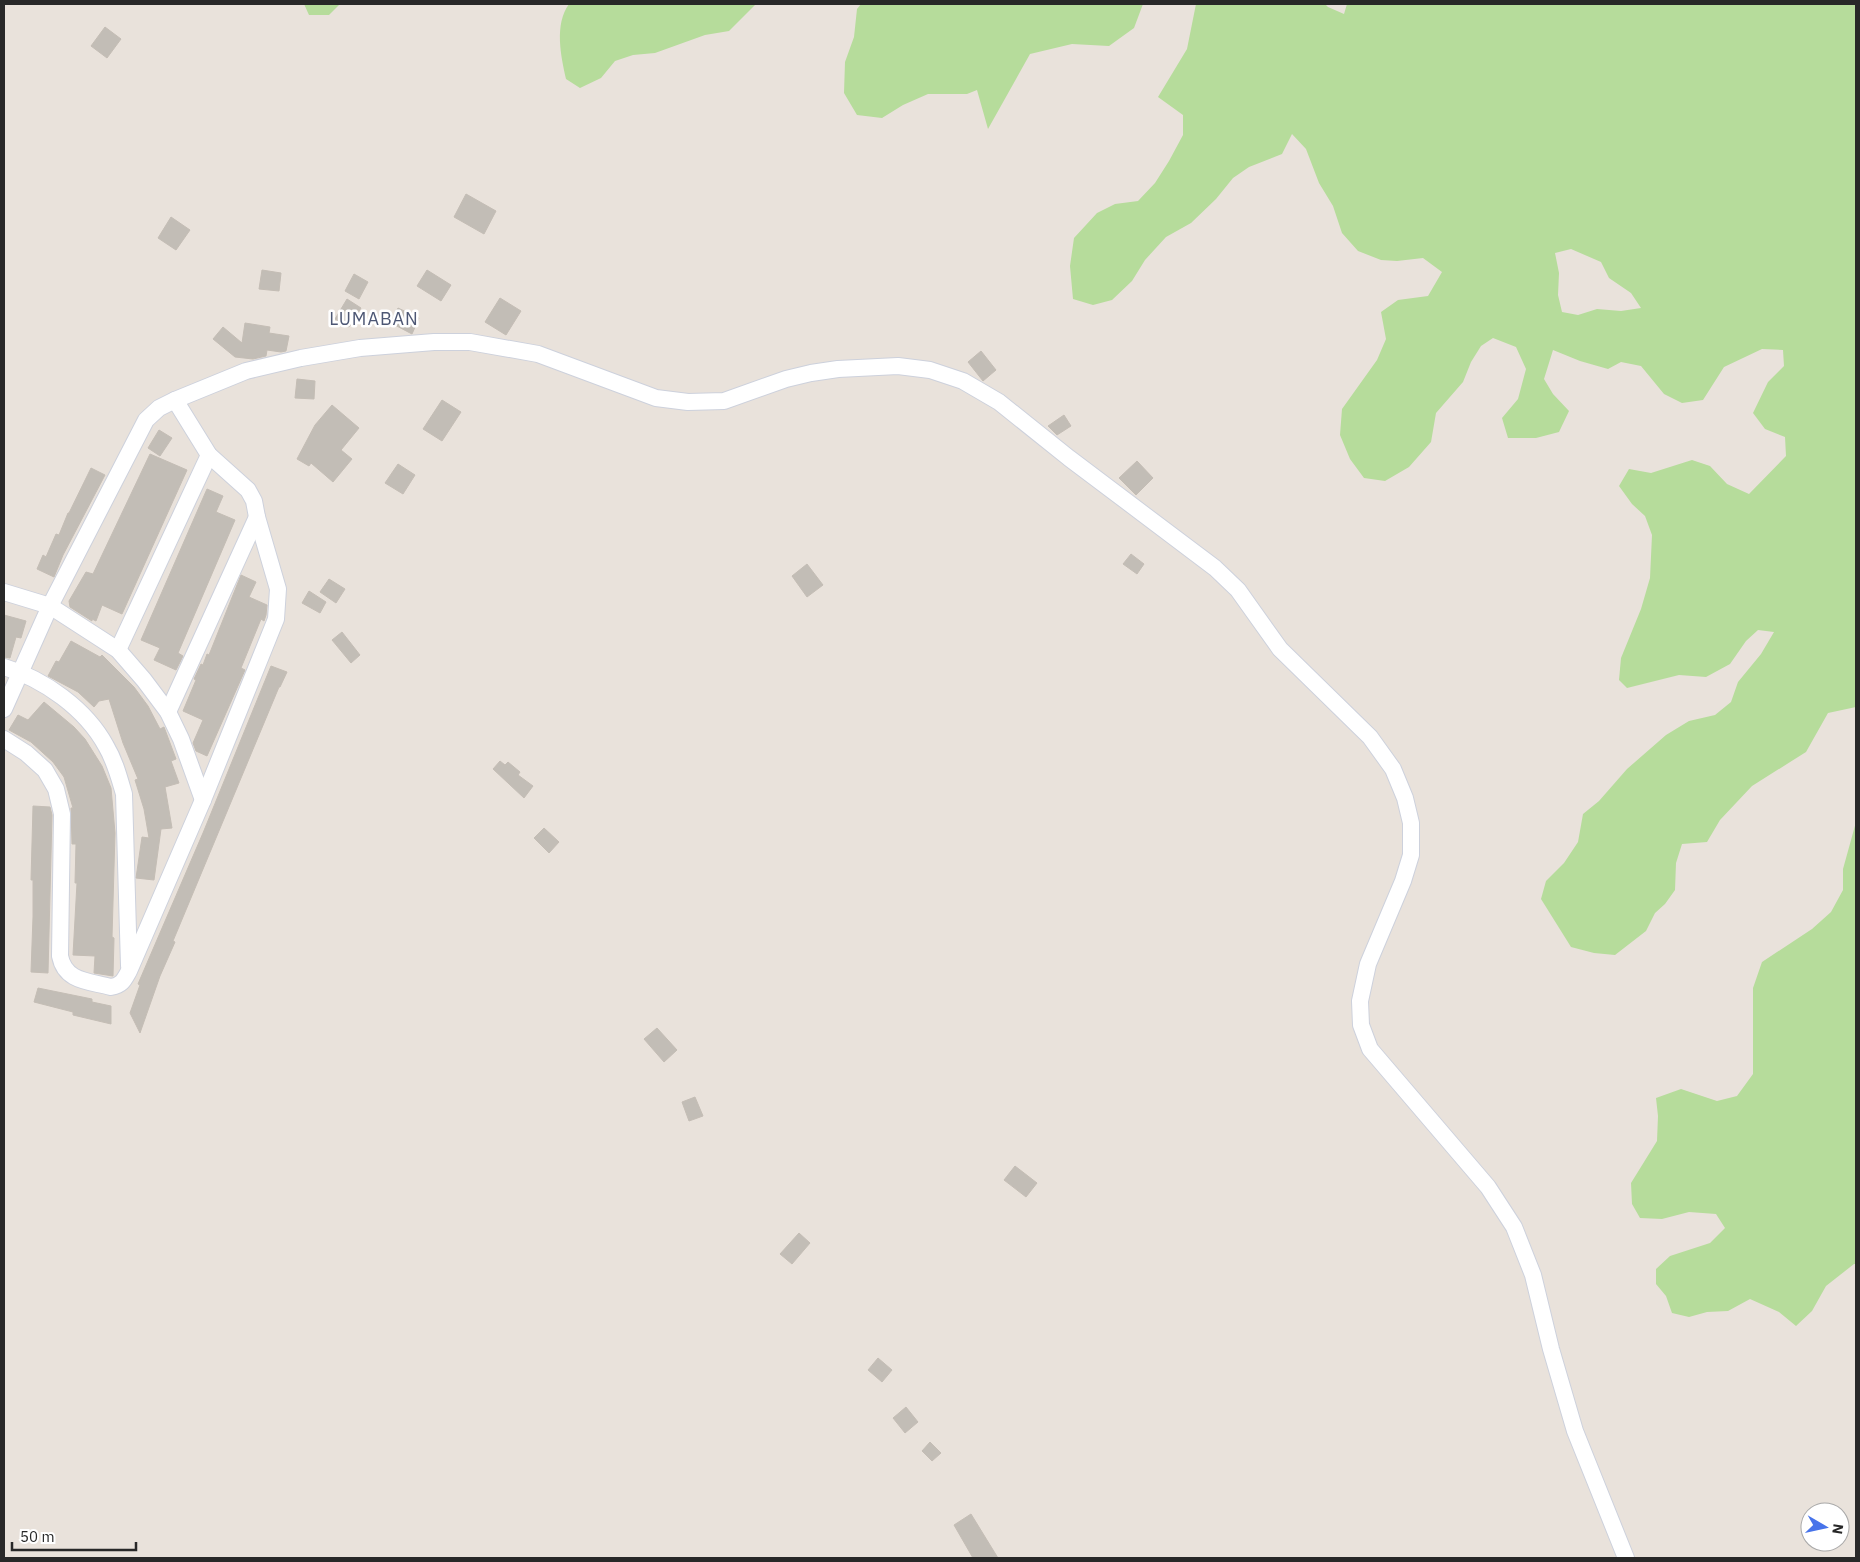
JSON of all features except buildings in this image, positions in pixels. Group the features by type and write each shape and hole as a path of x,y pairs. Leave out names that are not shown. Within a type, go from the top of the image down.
{"street":[{"path":"4,709 50,606 146,420 159,408 175,400 246,372 301,358 360,348 434,342 470,342 538,354 656,398 688,402 724,401 786,379 838,369 898,366 930,370 963,381 999,402 1068,458 1215,568 1238,590 1280,649 1370,738 1394,768 1405,798 1411,823 1410,856 1403,881 1368,964 1360,1001 1361,1025 1370,1049 1488,1187 1514,1227 1533,1276 1551,1349 1575,1430 1626,1558"},
{"path":"4,739 26,753 45,770 56,789 62,814 60,956 62,965 72,977 111,987 123,982 203,800 276,619 278,589 256,517 254,501 248,490 209,455 175,400"},
{"path":"118,650 209,455"},
{"path":"168,712 256,517"},
{"path":"4,592 50,606 118,650 168,712 181,739 203,800"},
{"path":"4,667 21,672 65,699 88,721 106,745 117,770 124,794 129,971"}],"green space":[{"path":"304,4 340,4 329,15 309,15"},
{"path":"569,4 756,4 729,31 705,35 655,53 633,55 615,61 601,78 580,88 566,79 561,51 560,31 564,12"},
{"path":"861,4 1143,4 1134,28 1109,46 1072,44 1030,54 988,129 977,90 967,94 928,94 903,105 882,118 857,115 844,93 845,62 854,37 857,9"},
{"path":"1196,4 1325,4 1344,14 1347,4 1856,4 1856,707 1828,713 1806,752 1752,786 1720,820 1707,842 1682,844 1676,863 1675,890 1665,904 1655,913 1646,931 1615,955 1594,953 1571,947 1541,899 1546,881 1564,863 1578,842 1583,814 1599,801 1627,769 1666,735 1689,721 1715,715 1731,702 1738,682 1761,654 1774,632 1758,630 1746,641 1730,664 1706,677 1679,675 1627,688 1619,680 1621,658 1641,609 1650,578 1652,535 1645,516 1632,504 1619,486 1629,469 1651,473 1692,460 1710,466 1727,484 1749,494 1786,456 1785,437 1765,429 1753,413 1768,382 1784,366 1783,350 1762,349 1724,367 1703,400 1682,403 1664,394 1641,366 1621,362 1608,369 1580,361 1553,350 1544,379 1553,394 1569,411 1559,432 1536,438 1508,438 1502,418 1518,399 1526,369 1516,347 1493,338 1481,346 1471,362 1463,382 1436,413 1431,442 1409,467 1385,481 1364,478 1350,459 1340,435 1342,409 1377,360 1386,339 1381,312 1398,300 1428,296 1442,272 1423,258 1397,261 1381,260 1358,251 1342,233 1333,206 1319,183 1306,149 1292,134 1282,154 1249,167 1233,178 1216,199 1191,223 1166,237 1145,260 1132,281 1112,300 1093,305 1073,299 1070,266 1074,238 1097,213 1115,204 1138,201 1155,183 1183,135 1183,115 1158,97 1187,49","holes":["1571,249 1601,262 1609,278 1631,293 1641,308 1621,311 1597,309 1578,315 1562,312 1558,295 1559,273 1555,253"]},
{"path":"1856,822 1856,1264 1826,1286 1812,1311 1796,1326 1779,1312 1750,1299 1728,1311 1707,1312 1689,1317 1672,1313 1666,1296 1656,1284 1656,1269 1670,1256 1710,1243 1725,1228 1716,1214 1689,1212 1662,1219 1640,1218 1632,1204 1631,1183 1657,1141 1658,1116 1656,1098 1681,1089 1717,1101 1737,1096 1753,1074 1753,988 1762,962 1812,929 1831,912 1843,890 1843,869"}],"district":[{"name":"LUMABAN","path":"374,319"}]}
